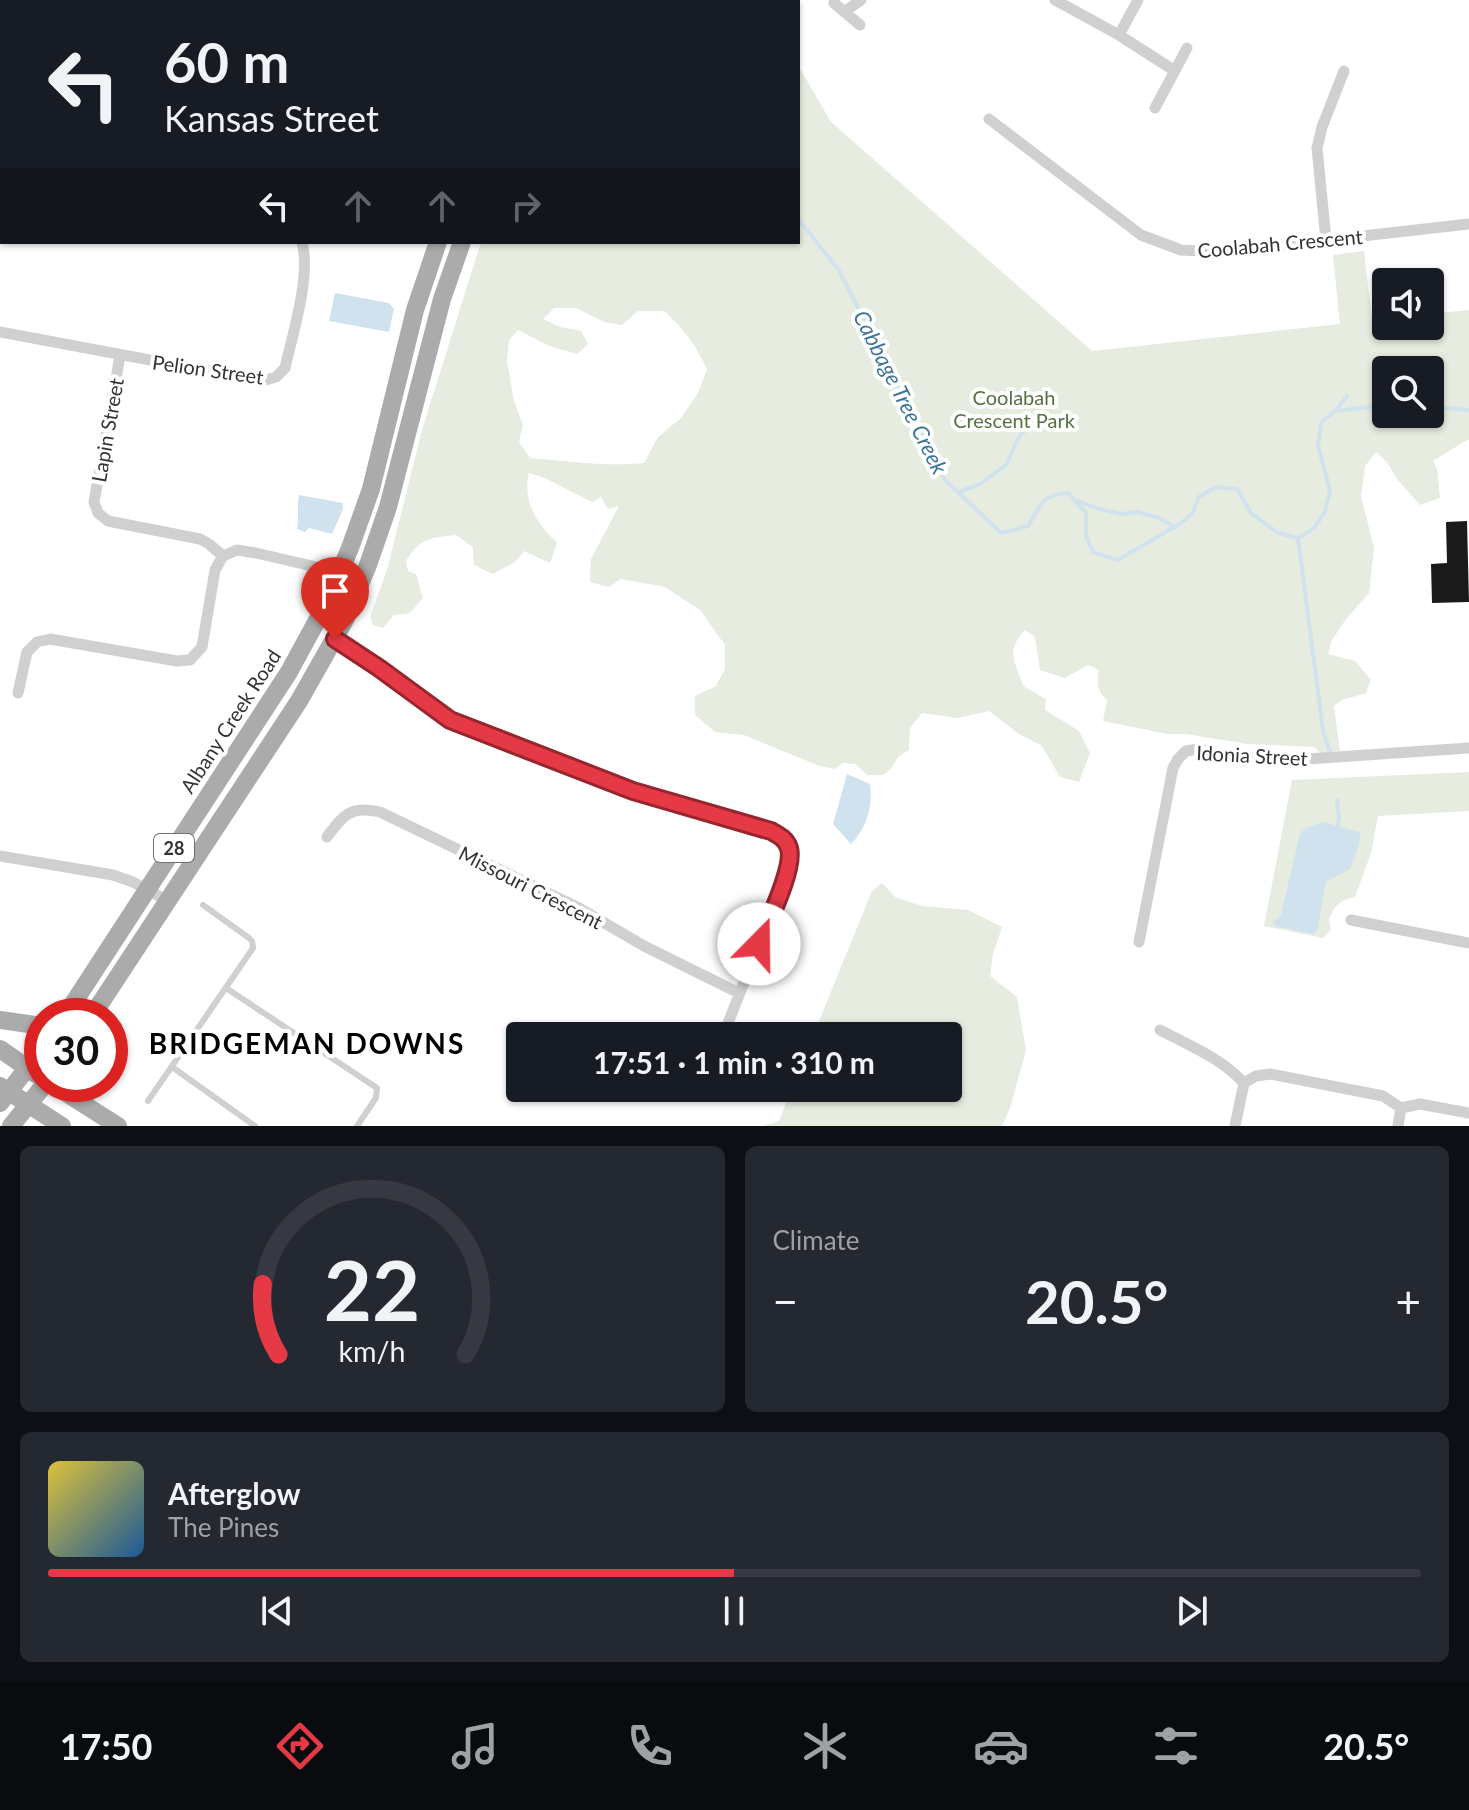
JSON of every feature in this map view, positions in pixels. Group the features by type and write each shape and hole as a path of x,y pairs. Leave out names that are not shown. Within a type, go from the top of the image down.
{"main road":[{"name":"Albany Creek Road","path":"77,998 289,672 338,578 371,489 415,310 437,244"},
{"name":"28","path":"104,998 299,701 335,639 378,537 442,299 461,244"},
{"path":"0,1020 24,1023"},
{"path":"0,1049 24,1065"},
{"path":"3,1094 24,1080"},
{"path":"3,1094 29,1105 62,1126"},
{"path":"11,1126 31,1102"},
{"path":"80,1102 118,1126"}],"street":[{"path":"844,12 861,0"},
{"path":"1055,0 1119,35 1175,71"},
{"path":"1119,35 1138,0"},
{"path":"834,3 860,25"},
{"path":"1155,108 1187,48"},
{"path":"1326,240 1317,148 1344,71"},
{"name":"Coolabah Crescent","path":"989,119 1141,235 1181,250 1222,252 1469,224"},
{"name":"Pelion Street","path":"0,332 262,381 276,377 285,368 306,272 303,244"},
{"name":"Lapin Street","path":"120,356 94,502 98,513 108,521 200,539 223,556"},
{"path":"18,693 27,652 37,642 50,639 177,661 190,660 202,647 215,570 223,556 237,550 312,566 338,578"},
{"path":"335,639 450,720 633,791 783,837 790,850 788,870 728,1022"},
{"name":"Idonia Street","path":"1139,942 1173,768 1186,751 1198,749 1236,756 1293,760 1469,748"},
{"name":"Missouri Crescent","path":"327,837 346,814 354,810 380,812 579,908 644,946 739,993"},
{"path":"0,856 113,875 168,901"},
{"path":"1351,920 1469,943"},
{"path":"1160,1030 1218,1060 1244,1083"},
{"path":"1235,1126 1244,1083 1256,1076 1270,1074 1383,1096 1401,1108 1420,1104 1469,1113"},
{"path":"1398,1126 1401,1108"}],"lane":[{"path":"148,1101 253,948 249,938 203,905"},
{"path":"226,988 377,1088 376,1098 357,1126"},
{"path":"172,1067 255,1126"}],"green space":[{"name":"Coolabah Crescent Park","path":"800,68 831,122 1092,351 1340,324 1333,255 1364,251 1372,340 1444,340 1444,313 1469,310 1469,440 1433,461 1437,469 1440,498 1420,505 1376,452 1365,466 1361,496 1374,548 1369,593 1346,619 1332,640 1328,654 1355,661 1371,680 1366,693 1342,700 1334,706 1340,751 1321,753 1314,747 1247,744 1167,734 1103,721 1107,700 1098,687 1099,670 1088,665 1065,678 1040,670 1035,637 1025,630 1013,650 1017,670 1023,686 1046,699 1045,710 1079,731 1090,753 1079,782 1060,777 1042,746 1019,734 989,711 958,718 922,713 910,728 909,750 898,757 883,775 867,775 856,764 843,763 834,769 817,765 744,735 715,732 695,715 695,696 716,686 725,669 725,645 700,610 665,587 621,579 609,587 590,582 591,559 619,506 608,509 601,497 592,502 529,473 527,484 533,511 557,543 550,563 524,551 515,562 493,574 474,565 473,547 456,535 427,540 416,547 406,561 408,571 416,574 423,598 410,613 394,615 383,628 373,625 370,617 387,570 422,430 480,244 800,244","holes":["554,308 576,308 604,322 622,325 638,311 664,311 684,331 707,369 698,393 681,418 658,437 644,463 601,464 530,458 519,442 523,425 514,401 507,361 509,340 518,330 549,346 577,354 588,344 581,331 560,327 543,319"]},
{"path":"1469,772 1469,811 1378,816 1371,853 1355,897 1336,907 1329,919 1331,930 1323,938 1264,926 1292,780"},
{"path":"882,883 895,897 922,906 968,910 1002,927 990,976 1017,997 1026,1050 1002,1126 763,1126 779,1121 786,1102 962,1102 962,1022 819,1022 872,891"}],"water":[{"path":"335,293 389,303 394,309 389,332 329,321"},
{"path":"299,495 343,503 332,534 309,528 305,532 297,529"},
{"path":"847,774 870,784 871,792 865,824 851,844 833,824"},
{"path":"1323,822 1360,832 1359,845 1350,869 1326,882 1317,931 1313,934 1275,926 1273,922 1281,915 1300,833"}],"building":[{"path":"1467,521 1469,602 1432,603 1431,564 1447,563 1446,522"}],"waterway":[{"name":"Cabbage Tree Creek","path":"800,222 838,269 945,480 1001,533 1028,526 1047,499 1068,493 1086,513 1086,536 1093,552 1118,560 1181,523 1192,514 1199,497 1216,487 1237,489 1251,513 1278,533 1298,538 1314,528 1325,512 1330,491 1318,445 1321,423 1335,411 1372,407"},
{"path":"1336,410 1347,396"},
{"path":"958,492 980,484 1006,465 1018,439 1033,420 1041,399"},
{"name":"Cabbage Tree Creek","path":"1444,408 1469,410"},
{"path":"1078,501 1122,514 1138,512 1175,527"},
{"path":"1298,538 1323,731 1330,752"},
{"path":"1337,800 1338,826"}],"district":[{"name":"BRIDGEMAN DOWNS","path":"307,1043"}],"route":[{"path":"335,639 450,720 633,791 783,837 790,850 788,870 759,944"}]}
